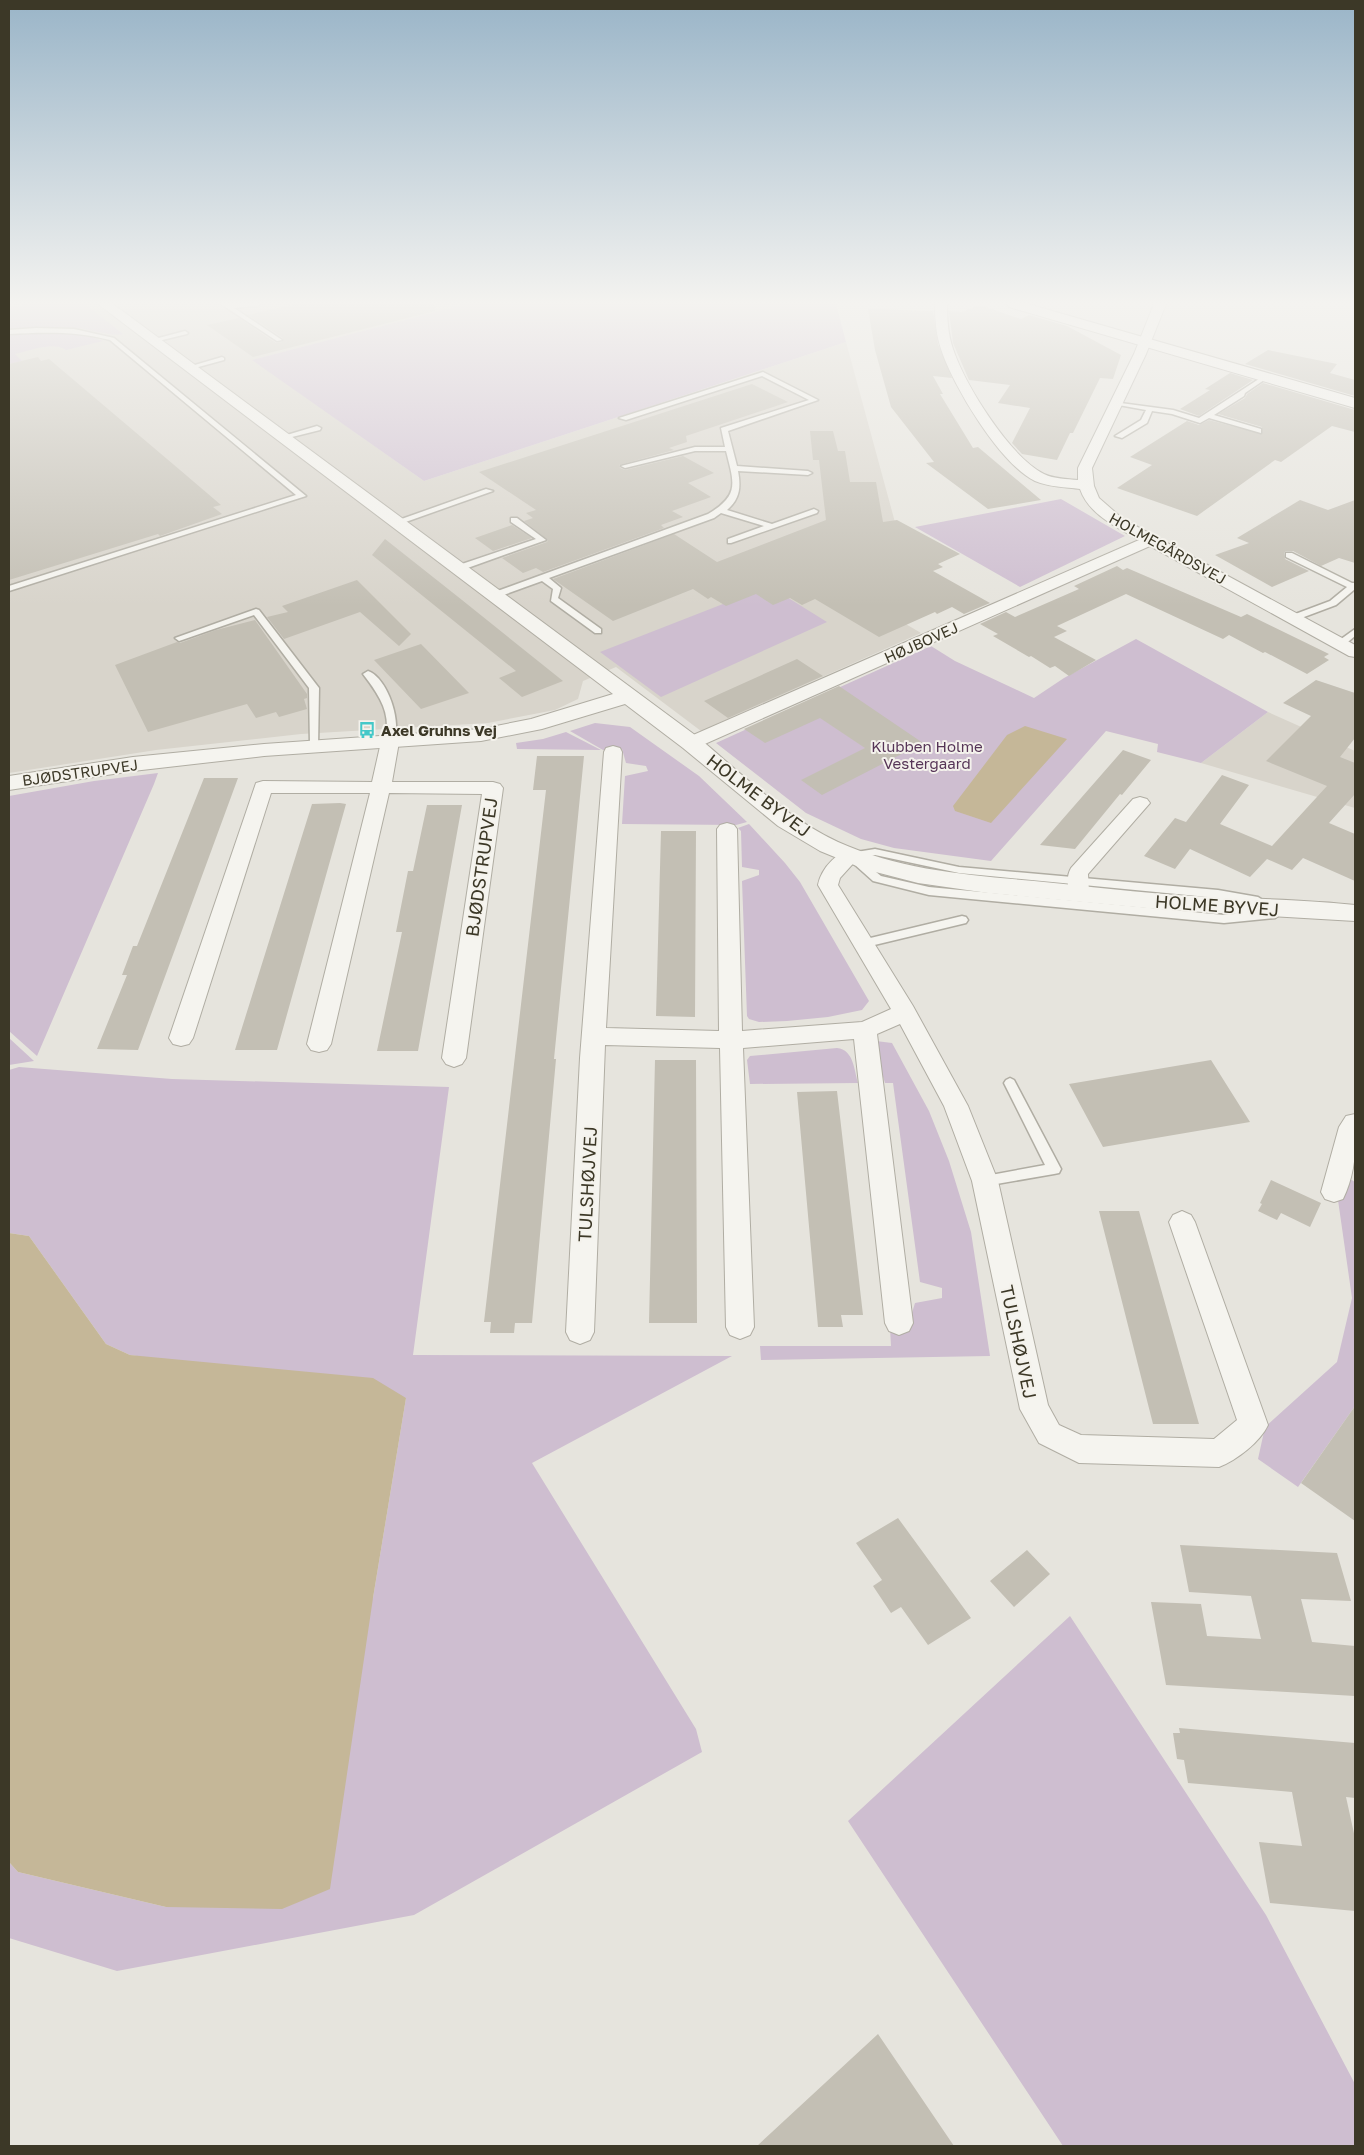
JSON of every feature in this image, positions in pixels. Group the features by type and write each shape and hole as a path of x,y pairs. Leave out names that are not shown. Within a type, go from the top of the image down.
{"street":[{"path":"241,405 629,696"},
{"path":"975,405 997,436 1029,471 1056,481 1084,485 1084,468 1114,405"},
{"name":"HOLMEGÅRDSVEJ","path":"1084,485 1093,501 1102,511 1355,652"},
{"name":"HØJBOVEJ","path":"691,743 1151,540"},
{"name":"HOLME BYVEJ","path":"629,696 691,743 774,811 816,839 850,856 899,872 934,879 1079,888 1184,904 1355,913"},
{"name":"BJØDSTRUPVEJ","path":"9,783 133,764 264,750 449,738 513,730 557,720 629,696"},
{"path":"319,1044 381,787 390,742"},
{"name":"TULSHØJVEJ","path":"580,1332 594,1036 612,752"},
{"name":"BJØDSTRUPVEJ","path":"181,1038 263,787 493,788 454,1058"},
{"path":"1079,888 1078,873 1140,803"},
{"path":"727,829 731,1040 740,1327"},
{"name":"TULSHØJVEJ","path":"850,856 830,876 828,885 862,944 906,1012 956,1106 985,1182 1034,1409 1049,1434 1079,1449 1219,1453 1253,1425 1182,1222"},
{"path":"594,1036 731,1040 864,1030 906,1012"},
{"path":"864,1030 899,1323"},
{"path":"1334,1192 1351,1127 1355,1122"}],"lane":[{"path":"9,589 302,496 191,405"},
{"path":"623,418 666,405"},
{"path":"495,595 720,510 734,498 737,488 724,430 801,405"},
{"path":"1126,405 1150,408 1200,421 1227,405"},
{"path":"1119,436 1144,421 1150,408"},
{"path":"1209,416 1258,431"},
{"path":"284,437 317,428"},
{"path":"625,466 696,449 728,449"},
{"path":"732,468 808,473"},
{"path":"398,522 489,491"},
{"path":"720,510 771,526"},
{"path":"731,541 814,511"},
{"path":"460,568 542,540 514,520"},
{"path":"1289,555 1354,586 1333,603 1294,618"},
{"path":"543,578 557,588 554,599 598,631"},
{"path":"179,638 256,612 314,688 315,746"},
{"path":"1340,644 1355,632"},
{"path":"368,674 380,688 393,719 394,729 390,742"},
{"path":"850,856 876,879 929,892 1224,919 1307,910"},
{"path":"862,944 962,920"},
{"path":"985,1182 1054,1169 1010,1083"}],"shaded area":[{"path":"9,405 316,405 424,481 656,405 863,405 899,537 814,570 921,633 701,731 616,667 583,681 578,699 555,710 488,723 301,734 156,750 9,773"},
{"path":"1268,712 1355,751 1355,808 1201,763"},
{"path":"1025,726 1067,739 991,823 955,811 953,806 1007,735"},
{"path":"9,1233 29,1236 106,1344 130,1355 373,1378 406,1398 373,1598 330,1889 282,1909 166,1907 18,1872 9,1862"}],"green space":[{"path":"315,405 656,405 424,481"},
{"path":"1061,499 1125,536 1020,587 915,527"},
{"path":"769,586 827,622 661,697 600,652"},
{"name":"Klubben Holme Vestergaard","path":"1136,639 1268,712 1201,763 1157,752 1158,744 1106,731 991,861 894,848 861,839 806,813 716,743 931,646 955,661 1034,698 1064,678"},
{"path":"595,723 630,727 699,776 747,822 736,825 622,824 625,776 648,771 646,766 626,763 622,749 603,750 570,731"},
{"path":"566,732 601,750 517,749 516,743 543,739"},
{"path":"158,773 37,1056 9,1031 9,796 94,781"},
{"path":"749,824 800,882 869,1001 862,1010 828,1017 787,1021 759,1022 749,1019 747,1016 742,881 759,875 759,870 742,867 741,831 738,828"},
{"path":"9,1038 34,1061 9,1065"},
{"path":"876,1041 892,1043 929,1111 949,1161 971,1232 990,1356 761,1360 760,1346 891,1346 890,1328 907,1329 915,1303 942,1298 942,1288 920,1282 893,1083 885,1083 874,1048"},
{"path":"837,1048 847,1052 850,1057 858,1083 750,1084 747,1060 750,1056"},
{"path":"19,1067 172,1079 449,1087 413,1355 732,1356 532,1463 696,1729 702,1752 414,1915 117,1971 9,1938 9,1862 18,1872 166,1907 373,1598 406,1398 130,1355 106,1344 29,1236 9,1233 9,1070"},
{"path":"1343,1175 1355,1182 1355,1406 1298,1487 1258,1459 1265,1427 1337,1362 1352,1298 1337,1193"},
{"path":"1070,1616 1266,1915 1355,2084 1355,2146 1063,2146 848,1821"}],"building":[{"path":"9,405 103,405 221,505 213,507 222,514 160,536 158,534 9,580"},
{"path":"688,405 780,405 686,436 687,442 669,448 674,450 619,465 620,468 625,470 683,456 714,473 688,483 711,497 672,511 683,517 661,525 664,528 543,572 536,568 523,573 502,558 547,542 548,540 524,521 533,518 526,513 536,510 479,472"},
{"path":"890,405 946,405 973,448 978,447 1041,500 988,509 926,463 934,462"},
{"path":"1008,405 1087,405 1057,460 1022,454 1012,443 1030,408"},
{"path":"1187,405 1216,405 1199,416 1180,409"},
{"path":"1234,405 1336,405 1355,410 1355,432 1332,426 1281,462 1275,460 1197,516 1117,488 1152,465 1130,457 1187,421 1199,425 1209,420 1262,434 1262,427 1218,414"},
{"path":"810,431 833,431 838,451 845,451 850,482 876,482 883,522 897,520 960,554 938,564 943,567 933,571 990,603 964,614 952,607 937,614 935,612 879,637 815,599 802,605 790,598 773,605 756,594 726,606 711,597 708,599 693,589 613,621 553,579 674,534 717,562 826,520 819,460 813,460"},
{"path":"1300,500 1328,510 1355,500 1355,563 1339,558 1321,566 1293,551 1286,551 1284,553 1285,559 1309,571 1272,587 1215,555 1249,543 1237,538"},
{"path":"512,525 532,538 493,551 475,538"},
{"path":"385,539 563,681 522,697 499,678 516,671 372,555"},
{"path":"1117,566 1123,570 1127,568 1241,617 1247,614 1329,654 1324,657 1329,660 1307,674 1229,635 1223,639 1126,594 1057,626 1067,631 1054,637 1096,660 1069,676 1055,666 1050,668 993,636 998,634 980,624 1006,612 1015,617 1079,589 1074,586"},
{"path":"357,580 411,634 399,646 360,612 284,639 267,617 288,612 282,606"},
{"path":"255,620 307,694 307,698 304,699 307,709 279,717 276,712 256,718 247,704 148,732 115,665 177,642 180,643 216,630"},
{"path":"421,644 469,693 421,709 374,660"},
{"path":"797,659 823,676 728,718 704,701"},
{"path":"1316,680 1355,693 1355,738 1340,757 1355,763 1355,794 1329,823 1355,834 1355,881 1303,858 1292,870 1267,859 1250,877 1190,849 1175,869 1144,856 1175,818 1186,822 1222,775 1249,785 1220,824 1272,846 1327,786 1266,761 1311,716 1283,703"},
{"path":"839,686 923,743 822,795 801,780 865,748 820,718 765,743 744,729"},
{"path":"1123,750 1151,760 1075,849 1040,845"},
{"path":"537,756 584,756 554,1059 556,1059 532,1323 515,1323 514,1333 490,1333 491,1322 484,1322 546,790 533,790"},
{"path":"204,778 238,778 138,1050 97,1049 127,975 122,975 133,946 137,946"},
{"path":"312,804 346,804 277,1050 235,1050"},
{"path":"427,805 462,805 418,1051 377,1051 402,932 396,932 408,871 413,871"},
{"path":"661,831 696,831 695,1017 656,1016"},
{"path":"655,1060 696,1060 697,1323 649,1323"},
{"path":"1211,1060 1250,1122 1103,1147 1069,1084"},
{"path":"837,1091 863,1315 841,1315 843,1327 818,1327 797,1092"},
{"path":"1271,1180 1321,1203 1310,1227 1281,1213 1277,1220 1258,1211"},
{"path":"1099,1211 1139,1211 1199,1424 1153,1424"},
{"path":"1355,1406 1355,1521 1301,1483"},
{"path":"898,1518 971,1618 928,1645 901,1607 891,1613 873,1586 882,1580 856,1543"},
{"path":"1180,1545 1337,1553 1351,1601 1301,1599 1312,1642 1355,1646 1355,1696 1166,1685 1151,1602 1201,1604 1207,1636 1261,1639 1251,1596 1189,1592"},
{"path":"1027,1550 1050,1574 1014,1607 990,1581"},
{"path":"1179,1728 1355,1743 1355,1798 1346,1797 1355,1838 1355,1911 1270,1903 1259,1842 1302,1846 1292,1792 1188,1783 1184,1760 1177,1759 1173,1733 1180,1733"},
{"path":"878,2034 954,2146 757,2146"}],"place":[{"name":"Axel Gruhns Vej","path":"367,730"}]}
